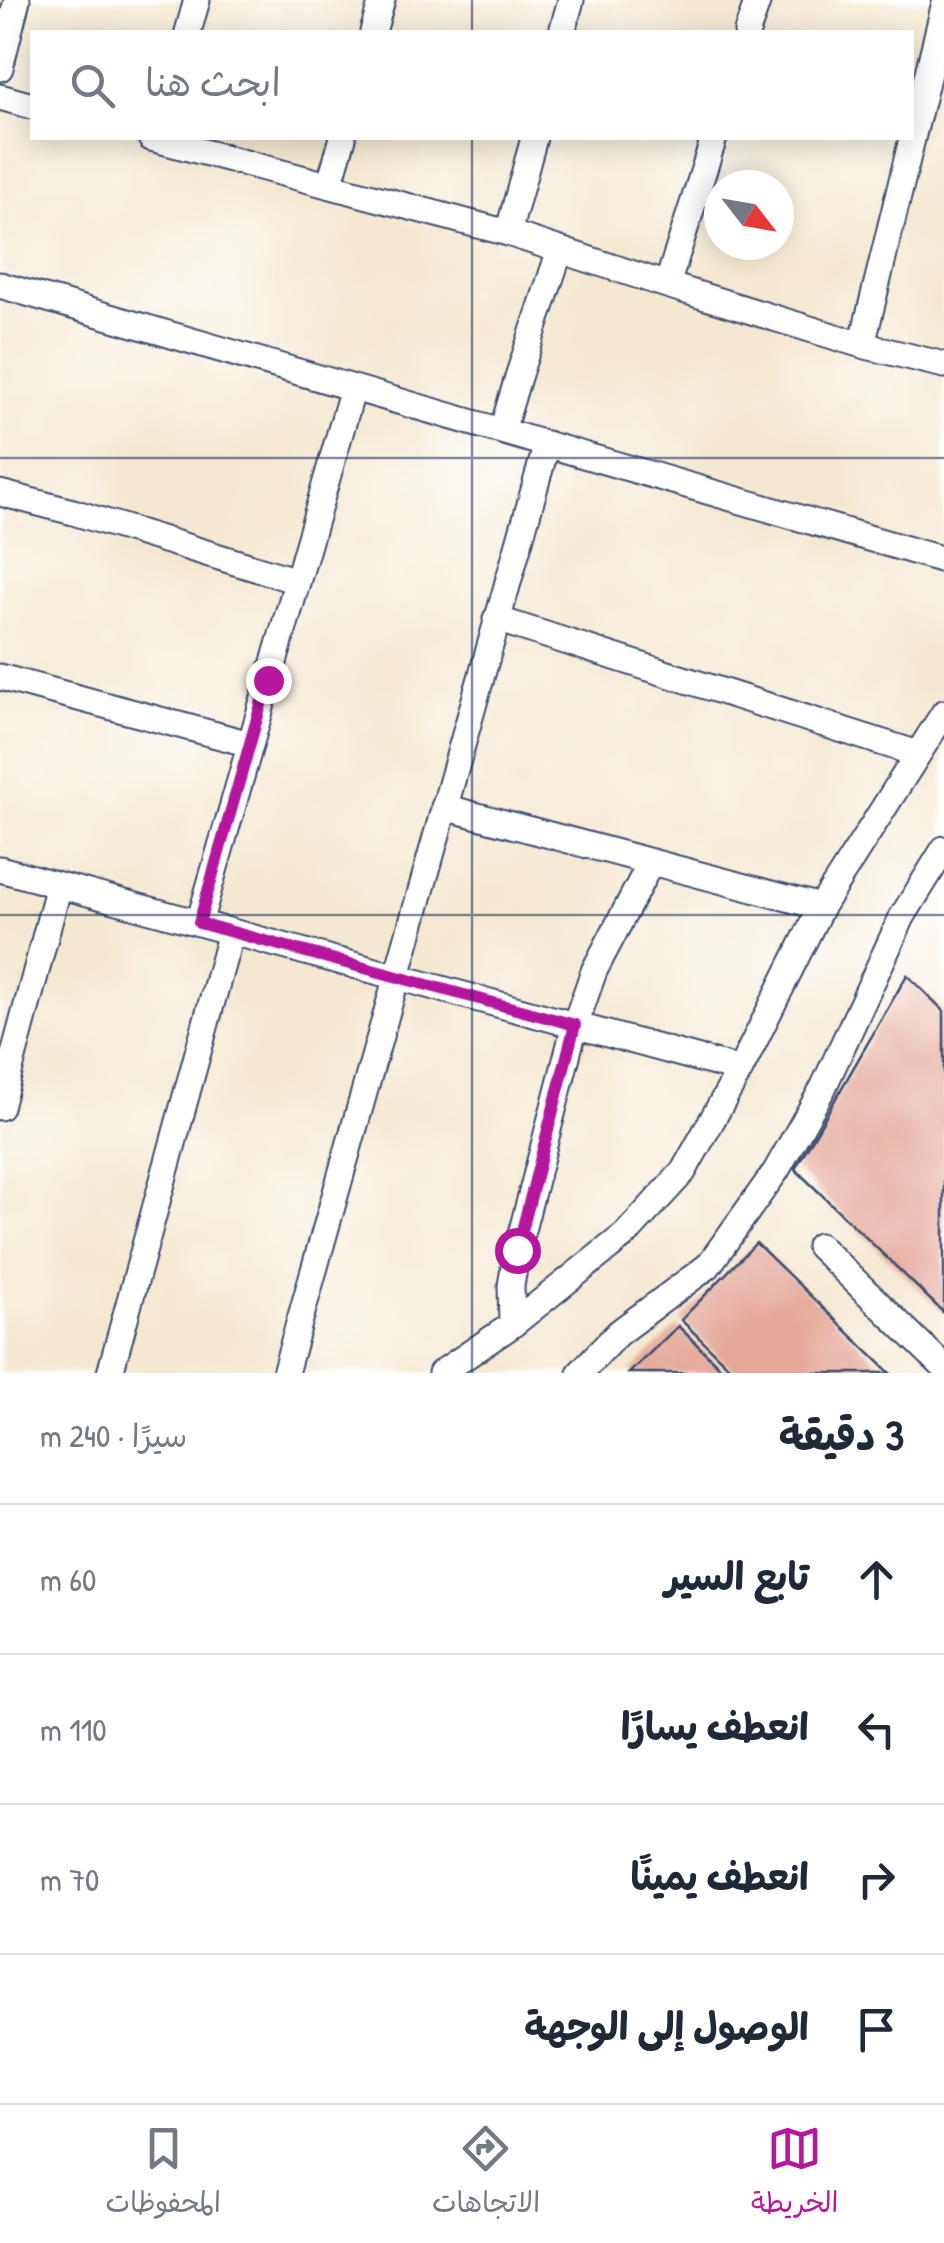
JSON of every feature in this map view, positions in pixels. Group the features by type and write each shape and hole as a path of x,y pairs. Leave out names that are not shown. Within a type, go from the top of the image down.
{"street":[{"path":"0,68 17,0"},
{"path":"188,30 196,0"},
{"path":"374,30 382,0"},
{"path":"563,30 571,0"},
{"path":"749,30 758,0"},
{"path":"914,131 944,8"},
{"path":"0,97 30,105"},
{"path":"164,140 508,234 862,345 944,365"},
{"path":"329,185 341,140"},
{"path":"508,234 533,140"},
{"path":"667,285 713,140"},
{"path":"862,345 912,140"},
{"path":"502,431 560,250"},
{"path":"0,285 944,560"},
{"path":"199,923 353,388"},
{"path":"285,1373 547,444"},
{"path":"0,492 296,581"},
{"path":"496,619 918,754"},
{"path":"0,677 250,744"},
{"path":"441,1373 512,1324 626,1234 683,1172 740,1070 822,907 944,713"},
{"path":"444,807 822,907"},
{"path":"580,1373 618,1333 708,1266 776,1171 824,1088 902,917 944,848"},
{"path":"512,1324 511,1286 517,1250 575,1025 594,971 651,862"},
{"path":"0,869 740,1070"},
{"path":"0,1107 59,885"},
{"path":"110,1373 231,932"},
{"path":"818,1246 944,1368"}],"building":[{"path":"907,975 944,1011 944,1313 795,1169"},
{"path":"756,1243 890,1373 735,1373 681,1320"},
{"path":"678,1326 726,1373 629,1373"}],"route":[{"path":"268,680 199,923 575,1025 517,1250"}]}
